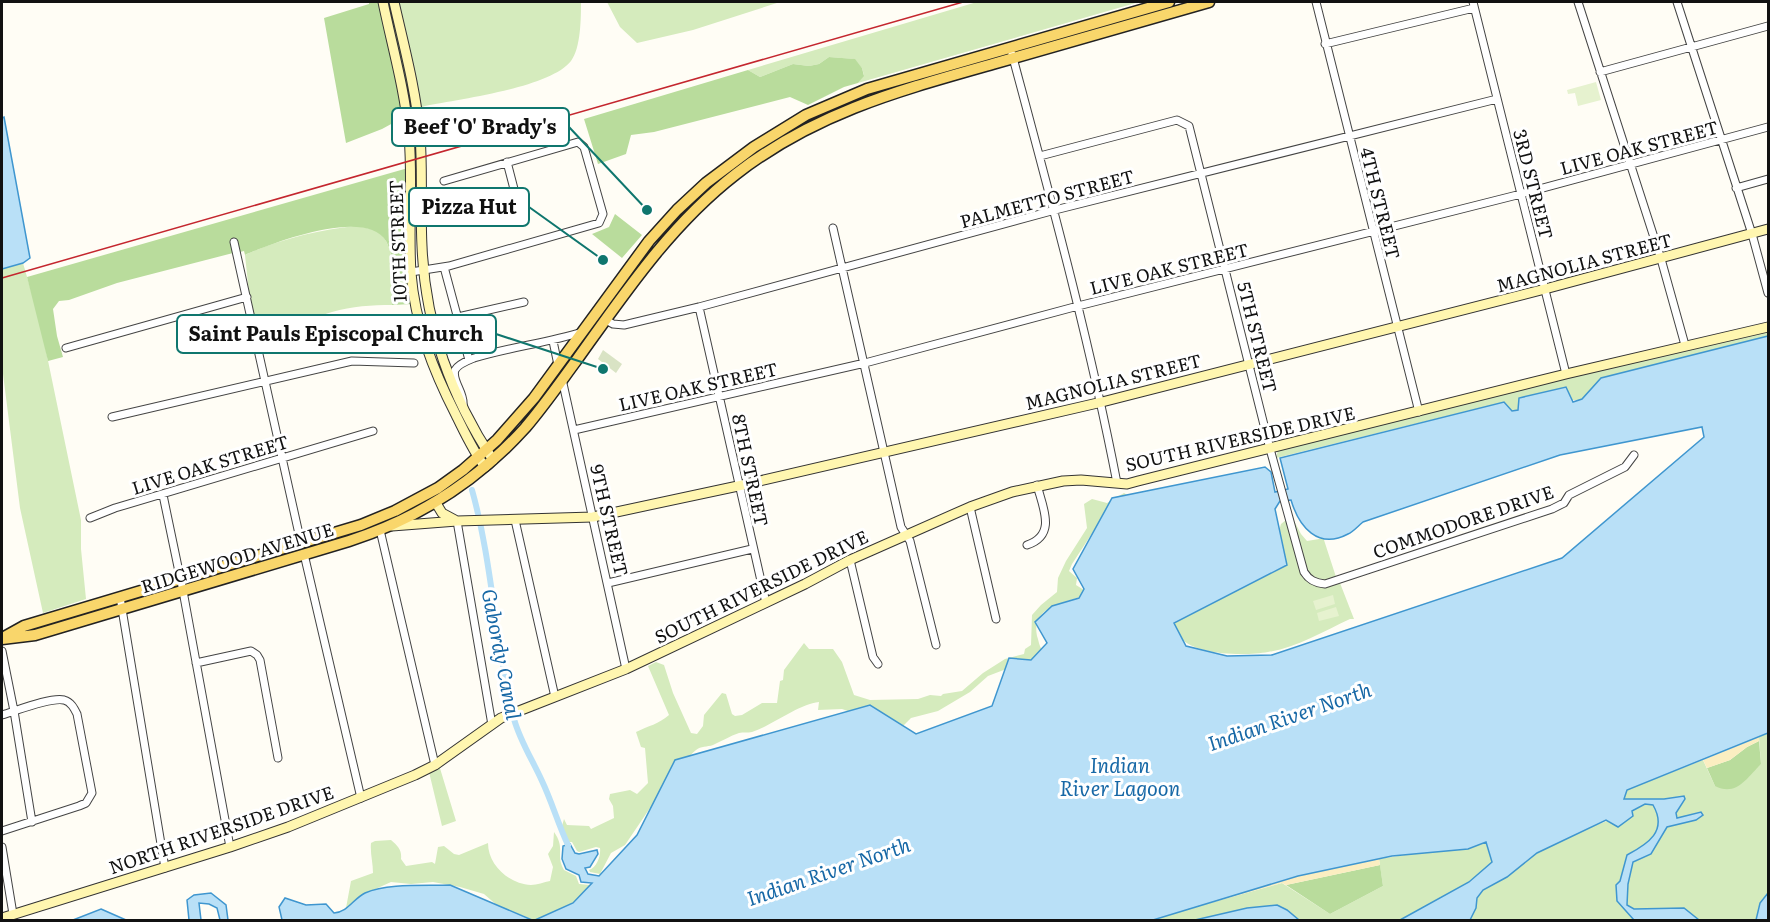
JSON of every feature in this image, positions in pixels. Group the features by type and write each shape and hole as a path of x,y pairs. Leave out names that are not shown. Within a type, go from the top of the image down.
{"main road":[{"path":"486,459 649,241 706,183 754,147 808,121 851,108 909,82 1165,7 1209,2"},
{"path":"486,459 524,429 649,260 686,218 715,191 808,121"},
{"path":"606,320 605,308 610,294"},
{"path":"594,336 595,314"},
{"name":"RIDGEWOOD AVENUE","path":"2,638 24,626 361,525 395,511 438,488 463,470 486,459"},
{"name":"RIDGEWOOD AVENUE","path":"2,638 35,635 383,528 436,503 470,479 486,459"},
{"path":"304,554 319,538"},
{"path":"288,559 301,543"}],"street":[{"name":"10TH STREET","path":"383,2 406,107 409,134 411,272 416,312 430,360 486,459"},
{"name":"10TH STREET","path":"394,2 410,69 419,131 423,270 426,295 443,362 486,459"},
{"name":"4TH STREET","path":"1316,2 1419,412"},
{"path":"1578,2 1661,259 1686,345"},
{"path":"1677,2 1720,141 1752,234 1768,293"},
{"path":"1325,44 1474,5"},
{"name":"3RD STREET","path":"1474,5 1566,374"},
{"path":"1600,72 1768,26"},
{"path":"1012,52 1055,210 1102,402 1117,483"},
{"name":"PALMETTO STREET","path":"606,320 613,324 624,325 699,307 1055,210 1497,99"},
{"name":"5TH STREET","path":"1040,156 1177,120 1189,126 1270,449 1301,562"},
{"name":"LIVE OAK STREET","path":"574,430 865,363 1078,306 1521,194 1768,127"},
{"path":"409,134 419,131"},
{"path":"411,272 444,267 599,223 602,219 603,214 584,147 578,142 444,181"},
{"path":"507,162 514,189"},
{"path":"1736,188 1768,179"},
{"path":"706,183 715,191"},
{"path":"411,185 421,184"},
{"path":"677,210 686,218"},
{"path":"833,228 884,452 905,536 910,541 936,645"},
{"name":"MAGNOLIA STREET","path":"383,528 457,521 593,517 738,486 1102,402 1661,259 1768,229"},
{"path":"234,242 301,543"},
{"path":"444,267 469,360"},
{"path":"66,348 247,297"},
{"path":"458,317 524,302"},
{"name":"8TH STREET","path":"699,307 766,603"},
{"name":"SOUTH RIVERSIDE DRIVE","path":"505,717 626,669 766,603 850,560 970,507 1012,492 1080,480 1127,484 1566,374 1768,327"},
{"path":"463,407 464,399 455,376 455,371 460,364 582,332"},
{"path":"553,341 558,365"},
{"path":"112,417 352,361 414,363"},
{"name":"9TH STREET","path":"562,379 626,669"},
{"name":"LIVE OAK STREET","path":"90,518 115,508 373,431"},
{"name":"COMMODORE DRIVE","path":"1301,562 1308,578 1317,584 1330,583 1552,509 1564,503 1569,495 1625,467 1634,455"},
{"path":"1027,545 1035,543 1042,536 1046,527 1046,518 1037,486"},
{"path":"163,495 181,579 230,847"},
{"path":"436,503 442,513 457,521 492,725"},
{"path":"970,507 996,620"},
{"path":"515,520 555,697"},
{"path":"383,528 435,765"},
{"path":"608,582 752,549"},
{"path":"304,554 361,798"},
{"path":"850,560 873,657 879,664"},
{"path":"120,597 165,868"},
{"path":"2,651 33,822"},
{"path":"196,663 251,651 257,655 260,660 278,758"},
{"path":"2,715 56,700 66,701 73,706 78,714 92,793 87,803 2,831"},
{"name":"NORTH RIVERSIDE DRIVE","path":"2,918 230,847 361,798 435,765 505,717"},
{"path":"2,847 13,914"}],"green space":[{"path":"369,2 380,2 404,117 382,129 346,143 324,18 369,4"},
{"path":"387,2 391,2 414,112 410,114"},
{"path":"398,2 581,2 577,48 571,61 544,78 503,91 420,108"},
{"path":"607,2 780,2 693,30 637,43 620,27"},
{"path":"977,2 1139,2 858,83 864,75 862,68 854,59 829,57 819,64 809,66 793,64 760,77 748,70"},
{"path":"829,57 855,59 862,68 864,76 858,83 844,87 808,105 790,97 654,132 631,135 626,154 598,164 584,119 748,70 760,77 793,64 809,66 819,64"},
{"path":"1596,82 1601,100 1578,106 1575,93 1568,94 1567,90"},
{"path":"408,168 412,304 392,305 393,264 386,241 375,231 359,227 340,227 318,231 296,236 245,255 244,251 240,252 236,239 230,239 233,253 117,283 69,300 59,301 53,309 63,357 48,361 27,277"},
{"path":"615,214 642,235 622,258 592,234 609,227"},
{"path":"356,226 375,230 387,244 392,264 392,305 362,306 340,310 287,329 268,330 257,327 249,293 245,255 299,236"},
{"path":"23,263 40,322 81,520 81,549 86,599 43,613 20,508 2,366 2,269"},
{"path":"1768,331 1768,336 1601,378 1582,400 1572,400 1566,387 1519,398 1518,410 1512,411 1504,402 1276,458 1278,450 1737,335"},
{"path":"603,350 622,364 616,373 598,359"},
{"path":"1124,493 1129,496 1104,515 1069,571 1077,578 1076,585 1084,590 1082,596 1050,608 1039,619 1036,626 1042,650 1033,660 1024,659 1019,664 988,676 970,692 938,711 911,718 897,728 842,709 818,710 819,702 803,707 752,732 739,733 713,745 702,747 685,761 656,807 650,808 625,845 611,853 600,874 589,870 598,861 600,848 579,852 572,842 569,842 562,826 564,819 567,825 589,826 591,829 614,818 613,806 609,799 610,794 630,790 637,794 648,783 645,748 641,747 636,732 669,715 648,666 656,662 664,665 673,693 691,733 697,734 703,726 704,715 722,693 726,694 732,714 735,716 742,715 762,703 777,703 784,670 804,643 809,649 833,649 842,662 854,695 870,700 918,699 962,691 983,673 1005,659 1024,654 1025,649 1031,645 1032,615 1057,592 1058,578 1087,528 1084,504 1092,499 1107,503"},
{"path":"1292,517 1307,541 1325,538 1336,577 1320,580 1313,578 1307,571"},
{"path":"1286,520 1301,574 1309,582 1318,586 1340,583 1354,619 1299,643 1268,652 1220,653 1207,651 1185,642 1178,635 1172,623 1278,534 1281,524"},
{"path":"1333,595 1335,604 1316,610 1313,601"},
{"path":"1336,607 1339,616 1319,621 1317,613"},
{"path":"1768,733 1768,893 1760,903 1756,920 1699,920 1684,908 1634,909 1627,905 1628,884 1633,862 1651,854 1667,827 1696,820 1700,812 1678,818 1676,813 1685,799 1683,796 1664,799 1624,799 1627,790 1703,760 1715,786 1761,764 1759,737"},
{"path":"1759,741 1761,764 1751,775 1735,788 1722,789 1715,786 1707,768 1730,760"},
{"path":"439,765 456,821 442,826 429,772"},
{"path":"1644,804 1653,805 1657,814 1657,829 1654,836 1627,855 1617,901 1634,920 1470,920 1476,908 1477,898 1483,890 1507,877 1537,853 1577,832 1632,812"},
{"path":"554,832 558,838 560,860 564,870 576,876 579,884 590,885 572,909 540,919 531,919 515,915 499,907 484,894 433,882 411,884 391,882 371,891 351,907 346,908 351,881 373,873 371,843 375,841 391,840 399,848 401,859 406,866 432,862 435,864 438,847 444,846 459,855 488,843 492,859 501,872 523,884 536,885 550,881 553,867 548,854 553,846"},
{"path":"1486,842 1492,862 1469,882 1400,920 1299,920 1288,910 1247,908 1195,920 1149,920 1282,883 1330,914 1383,886 1379,859"},
{"path":"1380,865 1383,886 1330,914 1286,885"}],"sand":[{"path":"1759,737 1759,741 1730,760 1707,768 1703,760"},
{"path":"1379,859 1380,865 1286,885 1282,883 1207,904 1298,876"}],"water":[{"path":"4,117 30,258 23,263 2,269 2,118"},
{"name":"Indian River Lagoon","path":"1768,336 1768,733 1627,790 1624,799 1664,799 1684,796 1685,799 1676,813 1677,818 1701,812 1703,815 1696,820 1667,827 1651,854 1633,862 1628,884 1627,905 1634,909 1684,908 1699,920 1634,920 1617,901 1616,885 1620,881 1627,855 1654,836 1657,829 1657,814 1653,805 1645,804 1632,811 1633,816 1618,827 1606,820 1537,853 1507,877 1483,890 1477,898 1476,908 1470,920 1400,920 1469,882 1492,862 1486,842 1468,849 1392,856 1298,876 1153,920 535,920 573,903 592,883 581,882 579,875 566,869 562,859 563,846 570,844 575,853 579,854 597,850 598,854 590,867 585,868 588,874 599,876 637,835 675,760 870,705 916,734 992,706 1009,658 1031,660 1047,643 1035,622 1052,606 1079,598 1084,589 1073,569 1112,498 1265,467 1271,472 1275,492 1288,489 1280,458 1504,402 1512,411 1518,410 1519,398 1566,387 1573,402 1582,399 1601,378","holes":["1702,427 1704,437 1562,558 1272,655 1227,656 1186,646 1174,623 1287,565 1275,509 1280,501 1291,500 1299,519 1311,533 1328,539 1337,538 1350,533 1363,522 1560,455"]},
{"path":"450,885 532,920 282,920 279,907 285,898 306,905 326,904 334,913 347,908 365,893 374,890 395,886"},
{"path":"211,893 226,905 228,920 220,920 217,908 199,903 201,920 189,920 187,900 194,895"},
{"path":"1768,893 1768,920 1756,920 1760,903"},
{"path":"1277,905 1299,920 1195,920 1247,908"},
{"path":"101,909 126,920 73,920"}],"waterway":[{"name":"Gabordy Canal","path":"472,490 485,547 502,662 514,719 546,789 568,845"}],"railway":[{"path":"2,278 963,2"}],"place":[{"name":"Beef 'O' Brady's","path":"647,210"},
{"name":"Pizza Hut","path":"603,260"},
{"name":"Saint Pauls Episcopal Church","path":"603,369"}],"water label":[{"name":"Indian River North","path":"1289,715"},
{"name":"Indian River North","path":"828,870"}]}
